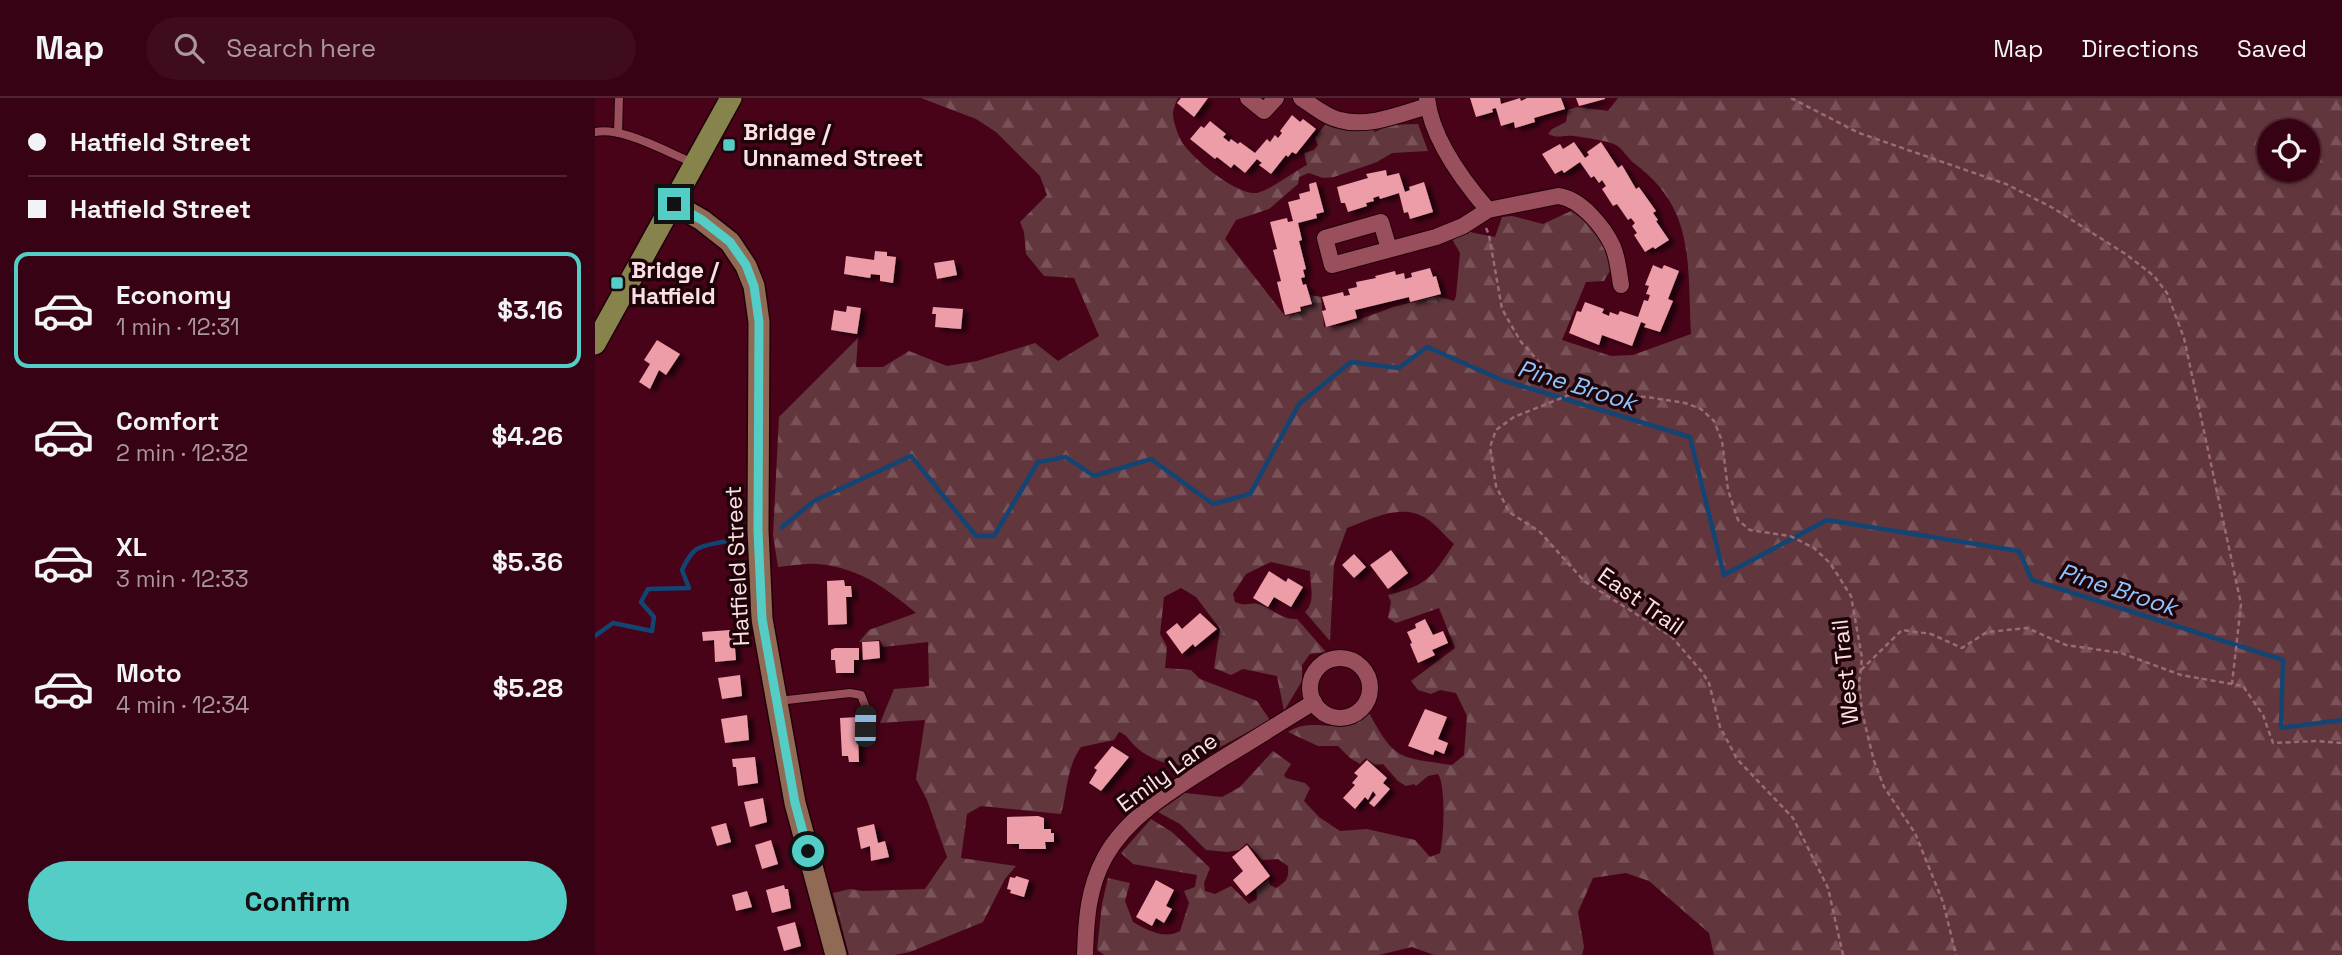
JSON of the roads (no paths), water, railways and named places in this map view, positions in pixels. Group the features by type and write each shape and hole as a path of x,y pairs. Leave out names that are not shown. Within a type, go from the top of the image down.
{"main road":[{"path":"595,344 731,98"}],"street":[{"path":"1248,98 1264,111 1276,98"},
{"path":"1301,98 1333,118 1352,122 1393,116 1427,102 1451,158 1486,218"},
{"path":"1389,249 1436,237 1557,196 1568,197 1582,207 1606,234 1617,259 1621,285"},
{"name":"Hatfield Street","path":"674,204 702,220 730,242 746,265 754,286 759,322 758,530 762,619 795,803 836,955"},
{"name":"Emily Lane","path":"1085,955 1086,913 1091,890 1106,855 1119,836 1173,790 1314,702"}],"lane":[{"path":"618,98 618,133"},
{"path":"595,132 618,133 694,163"},
{"path":"776,701 850,693 861,695 866,709 865,726"}],"waterway":[{"name":"Pine Brook","path":"782,527 814,501 911,456 976,536 994,536 1038,462 1066,457 1094,476 1151,459 1213,504 1250,494 1299,404 1351,362 1399,368 1427,347 1502,380 1690,437 1724,575 1827,520 2019,551 2032,580 2283,660 2281,728 2342,720"},
{"name":"Pine Brook","path":"595,636 613,623 652,631 654,617 641,602 648,589 689,588 682,570 691,555 704,546 727,541"}],"place":[{"name":"Bridge / Unnamed Street","path":"729,145"},
{"name":"Bridge / Hatfield","path":"617,283"}]}
